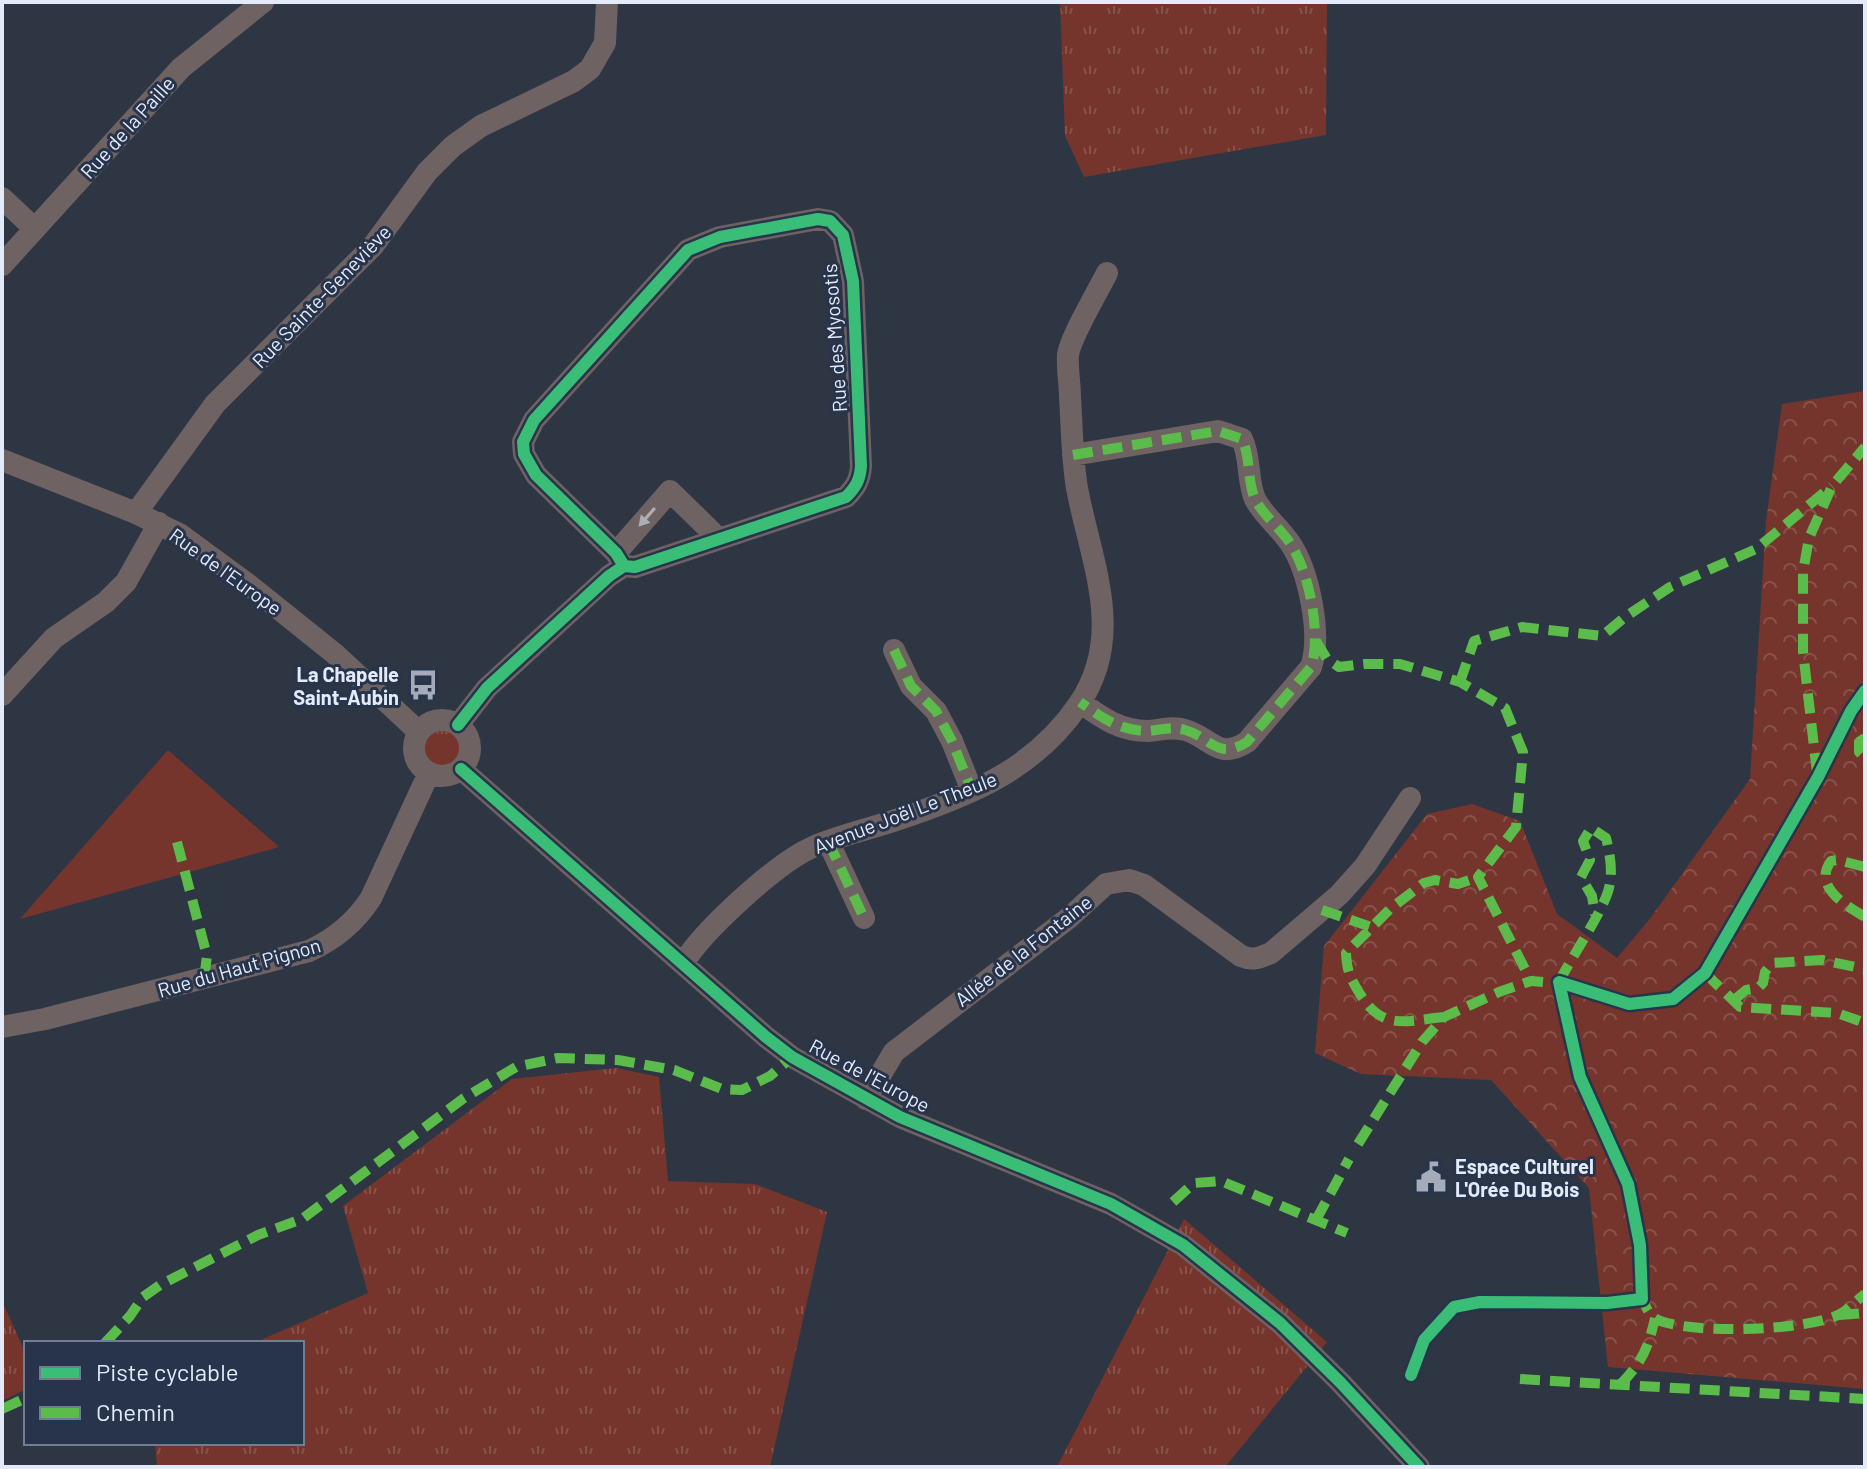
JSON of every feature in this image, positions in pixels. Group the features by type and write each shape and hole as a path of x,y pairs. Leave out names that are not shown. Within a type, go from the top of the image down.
{"street":[{"name":"Rue de la Paille","path":"2,265 181,68 263,2"},
{"name":"Rue Sainte-Geneviève","path":"136,513 215,404 373,246 427,172 453,146 481,126 574,81 590,69 605,43 607,2"},
{"path":"2,198 35,229"},
{"name":"Rue des Myosotis","path":"818,219 830,221 843,235 853,281 860,480 846,497 635,567 620,559 528,464 523,442 534,420 688,250 720,237 818,219"},
{"name":"Avenue Joël Le Theule","path":"683,964 692,949 728,912 793,858 828,841 899,819 972,791 1028,760 1049,743 1080,702 1098,666 1104,619 1073,455 1068,352 1107,273"},
{"path":"1073,455 1218,431 1242,439 1248,451 1255,498 1290,544 1301,565 1316,641 1311,667 1247,742 1239,747 1219,749 1185,730 1134,731 1117,727 1080,702"},
{"name":"Rue de l'Europe","path":"2,460 159,523 202,549 335,654 419,732"},
{"name":"Rue des Myosotis","path":"458,725 487,688 609,576 670,491 719,539"},
{"path":"2,695 54,638 106,602 126,582 159,523"},
{"path":"894,650 911,686 942,721 972,791"},
{"path":"436,721 458,725 467,735 470,746 468,759 461,769 448,776 429,773 419,765 415,755 419,732 436,721"},
{"name":"Rue de l'Europe","path":"461,769 792,1057 900,1117 1111,1204 1183,1245 1280,1323 1419,1467"},
{"name":"Rue du Haut Pignon","path":"2,1027 204,979 325,944 361,915 429,773"},
{"name":"Allée de la Fontaine","path":"866,1099 894,1052 1070,917 1106,884 1129,880 1144,885 1241,956 1250,960 1259,958 1271,953 1339,895 1365,866 1410,798"},
{"path":"828,841 864,918"}],"green space":[{"path":"1060,2 1327,2 1326,135 1084,177 1065,136"},
{"path":"1865,391 1865,1389 1608,1367 1589,1188 1491,1080 1361,1074 1315,1053 1324,946 1427,814 1472,804 1520,821 1557,914 1617,958 1649,920 1750,779 1766,521 1782,404"},
{"path":"442,729 455,735 461,748 455,761 442,767 429,761 423,748 429,735"},
{"path":"168,750 279,847 20,919"},
{"path":"616,1068 659,1077 668,1181 755,1184 827,1212 770,1467 157,1467 155,1445 304,1445 304,1341 259,1341 368,1293 343,1206 512,1079"},
{"path":"1184,1219 1327,1342 1225,1467 1057,1467"},
{"path":"2,1301 24,1350 24,1390 2,1401"}],"marked path":[{"path":"1073,455 1218,431 1242,439 1255,499 1290,543 1303,570 1312,604 1315,638 1311,667 1247,742 1237,747 1214,746 1194,733 1180,729 1129,729 1104,718 1080,702"},
{"path":"1817,773 1803,651 1803,572 1809,538 1832,486 1865,447"},
{"path":"1460,682 1474,641 1522,627 1602,636 1670,587 1756,549 1832,486"},
{"path":"1316,641 1327,659 1339,667 1400,664 1460,682 1505,708 1523,752 1516,827 1478,877 1531,981"},
{"path":"894,650 911,686 936,711 972,791"},
{"path":"1865,738 1859,742 1859,752 1865,758"},
{"path":"1559,982 1594,921 1609,888 1611,875 1606,838 1591,828 1583,841 1590,860 1581,877 1592,896 1595,915"},
{"path":"828,841 864,918"},
{"path":"177,842 207,956 204,979"},
{"path":"1865,867 1838,860 1831,861 1826,870 1826,879 1834,895 1865,917"},
{"path":"1444,1017 1396,1021 1377,1014 1354,983 1348,970 1346,953 1390,909 1424,883 1435,880 1458,884 1478,877"},
{"path":"1322,910 1371,927"},
{"path":"1734,1000 1746,990 1758,988 1772,963 1822,960 1865,969"},
{"path":"1705,973 1740,1007 1837,1013 1865,1023"},
{"path":"1358,1144 1422,1042 1444,1017 1531,981 1566,984"},
{"path":"107,1341 143,1297 160,1285 258,1235 302,1219 464,1098 516,1067 558,1058 618,1060 674,1070 722,1089 742,1090 770,1076 792,1057"},
{"path":"1316,1220 1349,1159"},
{"path":"1173,1202 1194,1183 1221,1181 1347,1233"},
{"path":"1642,1292 1648,1311 1656,1319 1672,1324 1720,1329 1777,1327 1825,1320 1840,1314 1865,1294"},
{"path":"1839,1315 1865,1313"},
{"path":"1620,1385 1643,1354 1655,1318"},
{"path":"1520,1379 1865,1399"},
{"path":"2,1409 24,1399"}],"cycle path":[{"path":"458,725 487,688 609,576 624,566 635,567 846,497 852,490 861,466 853,281 843,235 830,221 818,219 720,237 688,250 534,420 523,442 524,454 536,475 616,553 624,566"},
{"path":"1411,1375 1424,1340 1454,1307 1480,1302 1607,1303 1642,1299 1640,1245 1628,1184 1580,1077 1559,982 1629,1004 1673,999 1705,973 1865,691"},
{"path":"461,769 792,1057 900,1117 1111,1204 1183,1245 1280,1323 1419,1467"}],"place":[{"name":"La Chapelle Saint-Aubin","path":"423,685"},
{"name":"Espace Culturel L'Orée Du Bois","path":"1431,1177"}]}
